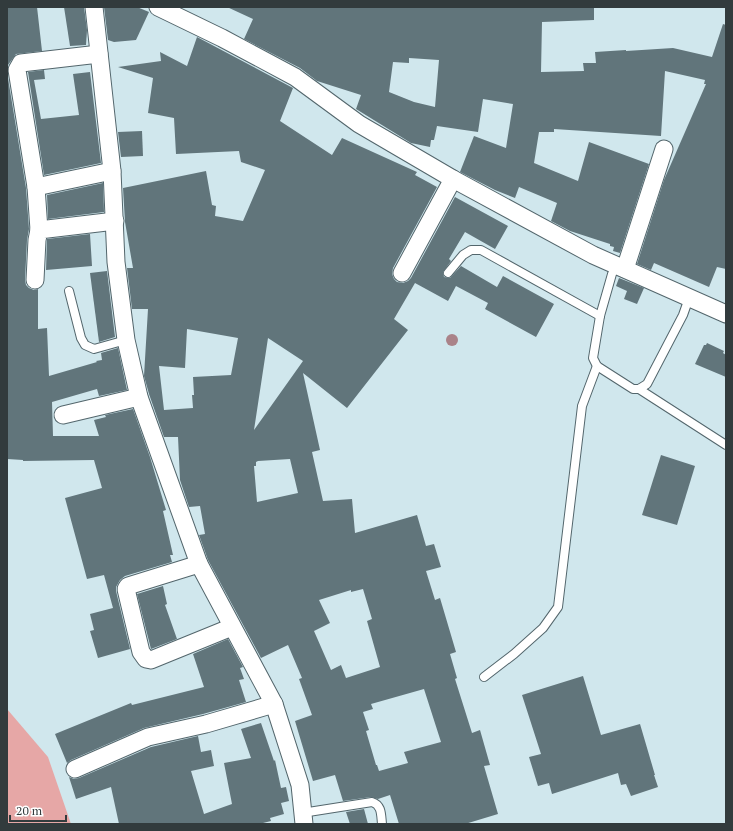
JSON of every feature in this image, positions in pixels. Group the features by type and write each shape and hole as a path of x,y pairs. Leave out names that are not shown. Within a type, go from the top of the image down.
{"street":[{"path":"94,7 112,171 116,262 126,340 139,397 199,564 274,704 300,785 303,818"},
{"path":"158,7 222,38 295,77 359,124 453,179 593,255 726,314"},
{"path":"35,280 39,230 36,187 17,70 18,65 21,63 99,54"},
{"path":"620,267 664,149"},
{"path":"36,187 112,171"},
{"path":"402,273 453,179"},
{"path":"39,230 115,221"},
{"path":"63,415 139,397"},
{"path":"199,564 128,586 126,589 141,652 146,659 151,660 232,627"},
{"path":"75,769 148,737 206,724 274,704"}],"lane":[{"path":"448,273 463,255 471,250 481,250 600,316"},
{"path":"620,267 612,274 600,316 593,358 597,366 633,389 639,389 726,445"},
{"path":"69,291 81,338 85,345 94,349 126,340"},
{"path":"639,389 646,384 683,315 690,298"},
{"path":"484,677 514,654 542,628 558,607 582,406 597,366"},
{"path":"303,818 372,802 376,803 380,807 382,824"}],"shaded area":[{"path":"7,709 48,757 71,824 7,824"}],"building":[{"path":"7,7 37,7 42,51 16,54 8,65 7,72"},
{"path":"64,7 84,7 87,30 86,45 70,46"},
{"path":"104,7 137,7 149,12 136,40 114,42 108,40"},
{"path":"227,7 594,7 594,20 542,22 541,72 584,71 583,63 596,63 595,52 673,48 712,57 723,24 726,25 726,269 717,267 709,287 654,263 651,270 637,264 664,180 706,84 704,84 705,80 665,71 661,136 554,129 554,132 539,132 534,163 578,181 589,142 649,164 620,253 613,251 614,247 610,246 610,244 570,231 551,221 557,203 519,187 515,198 495,190 460,172 474,136 506,148 513,104 483,99 478,132 437,126 434,140 431,140 430,147 411,143 356,109 361,95 317,81 300,68 244,39 253,19","holes":["409,58 439,60 435,107 414,102 389,92 393,62 409,63"]},
{"path":"197,37 293,88 280,121 332,155 342,138 417,172 415,175 437,187 393,268 392,274 397,282 403,283 411,278 455,197 508,226 495,249 465,232 449,259 451,261 443,272 444,277 450,278 461,266 497,287 503,276 554,304 536,337 485,309 488,303 456,286 448,301 415,283 394,319 408,330 347,408 303,373 320,450 312,452 323,501 352,499 355,533 417,515 426,546 434,544 441,567 426,571 435,600 440,598 456,652 450,654 457,678 455,679 472,733 480,730 490,765 484,766 498,814 465,824 399,824 390,795 378,799 371,797 343,801 335,775 313,781 295,721 312,715 299,679 302,678 288,645 261,658 208,560 199,535 205,534 200,506 189,507 180,480 178,437 164,437 144,376 148,309 132,309 127,268 133,268 125,222 123,188 206,171 212,205 216,206 215,216 243,221 265,170 241,162 239,151 176,154 174,118 148,113 153,78 118,67 161,61 160,52 187,66","holes":["187,329 238,338 231,375 193,377 193,408 164,410 159,366 185,368","268,338 303,361 254,430","290,459 298,493 257,502 254,466 256,466 256,462","363,589 372,619 367,621 380,667 346,678 341,665 331,670 314,631 330,623 319,600 351,590 351,592","424,689 441,742 404,752 408,763 379,771 366,731 369,730 363,712 373,709 371,704"]},
{"path":"44,70 45,79 34,80 41,119 79,115 73,74 90,72 101,163 44,175 28,72"},
{"path":"7,72 26,188 29,229 25,280 26,285 29,288 34,290 38,289 38,329 47,328 49,376 102,360 101,353 118,348 127,390 99,396 97,389 52,402 53,436 99,436 94,420 106,417 105,415 133,409 150,457 166,510 163,511 173,555 170,555 172,562 125,576 120,580 116,587 116,591 130,649 98,658 90,631 94,630 90,614 113,608 104,575 87,579 65,498 102,488 94,460 23,461 7,459"},
{"path":"142,131 143,156 121,157 118,132"},
{"path":"103,183 104,212 48,219 47,195"},
{"path":"90,234 92,266 46,270 47,239"},
{"path":"107,271 115,337 99,342 90,273"},
{"path":"619,278 644,288 637,304 624,299 627,291 616,286"},
{"path":"707,343 724,351 723,353 726,355 726,377 695,364 704,345"},
{"path":"661,455 695,466 677,525 642,515"},
{"path":"163,586 167,604 165,605 177,639 151,649 137,594"},
{"path":"228,639 243,667 240,668 244,679 239,680 246,702 144,728 67,763 55,734 131,703 132,705 204,687 193,654"},
{"path":"583,676 601,735 640,724 658,787 631,796 626,784 621,785 618,773 552,794 549,783 538,786 529,757 541,754 522,695"},
{"path":"261,723 274,761 275,760 281,788 286,787 289,801 281,803 284,814 270,818 271,821 259,824 119,824 111,787 76,799 69,777 74,779 79,778 151,747 198,736 201,752 211,750 214,766 191,771 204,814 232,804 224,763 251,758 241,729"},
{"path":"364,809 368,824 350,824 346,812"}]}
